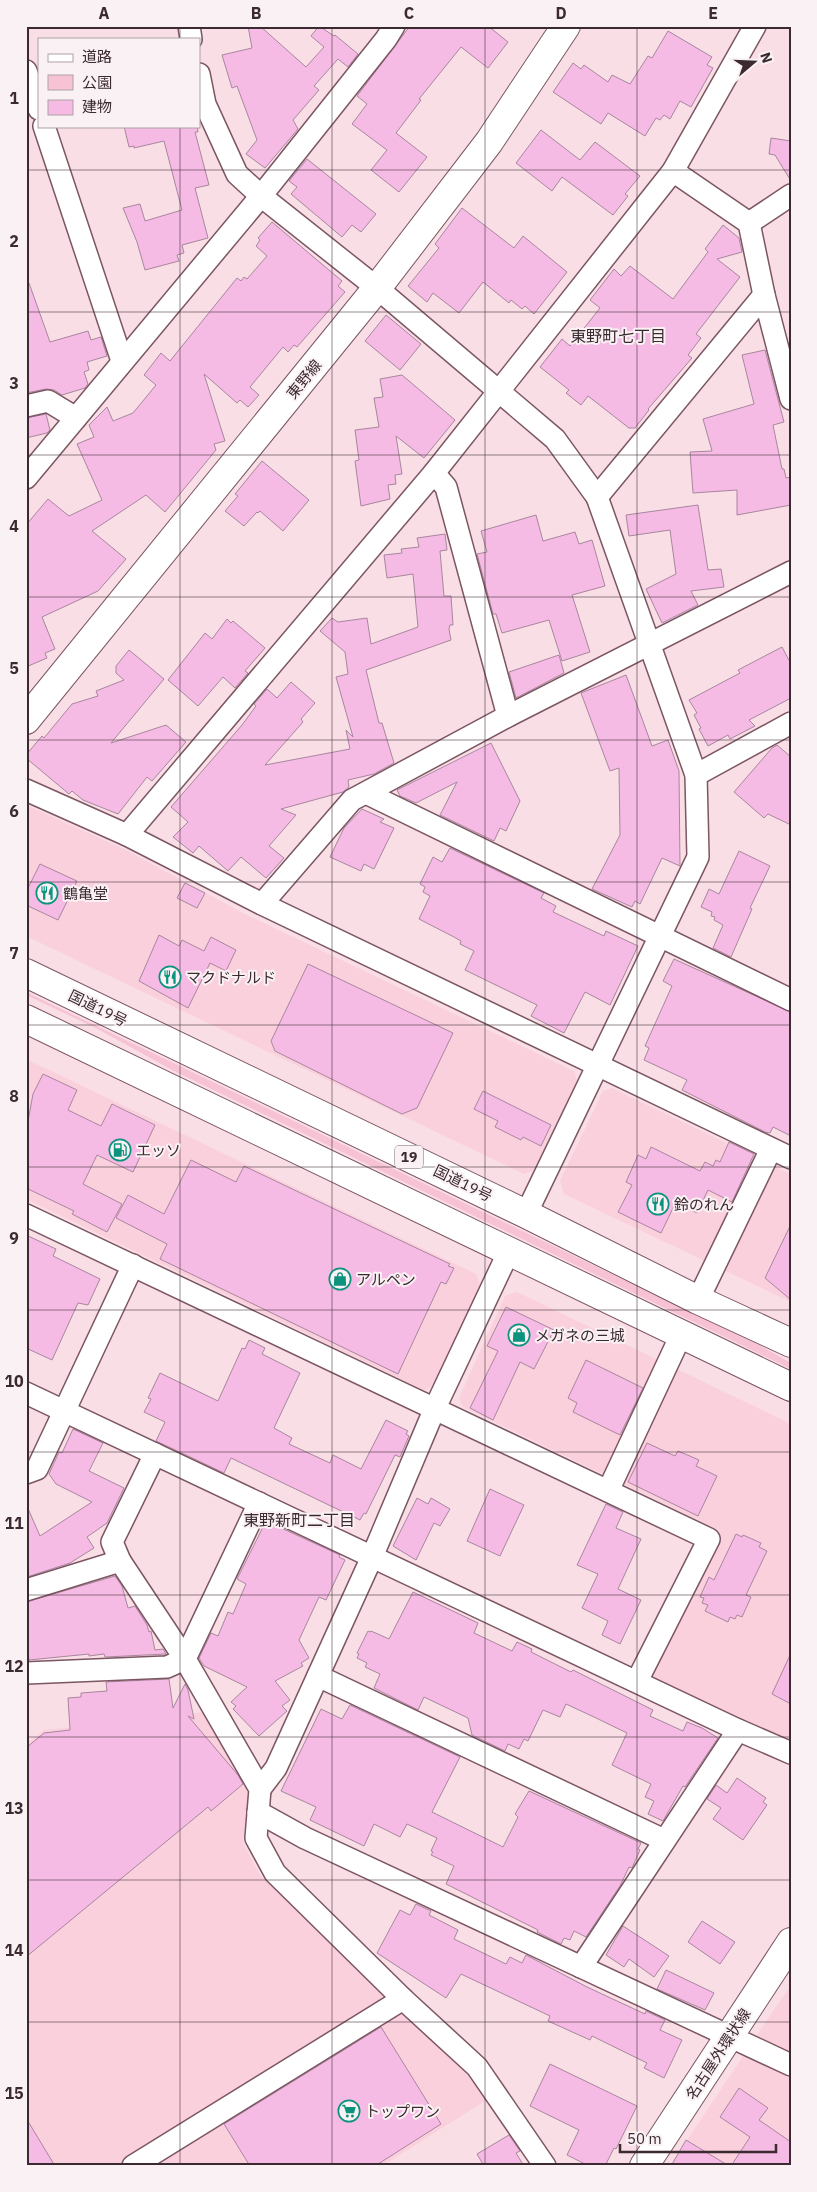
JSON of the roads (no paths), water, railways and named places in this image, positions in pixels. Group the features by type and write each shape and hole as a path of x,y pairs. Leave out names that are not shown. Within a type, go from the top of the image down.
{"main road":[{"name":"東野線","path":"26,720 378,288 489,142 566,26"},
{"name":"国道19号","path":"26,973 526,1214 698,1300 791,1343"},
{"path":"26,1019 791,1387"},
{"name":"名古屋外環状線","path":"644,2166 791,1942"}],"street":[{"path":"26,478 261,196 386,39 394,26"},
{"path":"127,835 434,472 673,171 755,26"},
{"path":"26,72 38,106"},
{"path":"200,79 205,104 237,174 261,196 378,288 555,439 597,497 696,775 698,857 526,1214"},
{"path":"45,128 122,362"},
{"path":"673,171 749,223 764,295 790,391"},
{"path":"749,223 791,195"},
{"path":"597,497 764,295"},
{"path":"26,406 48,401 76,418"},
{"path":"434,472 446,487 508,716"},
{"path":"262,904 352,800 508,716 791,572"},
{"path":"696,775 791,723"},
{"path":"26,790 127,835 262,904 791,1158"},
{"path":"366,793 659,937 790,998"},
{"path":"698,1300 771,1149"},
{"path":"26,1215 709,1539 637,1681"},
{"path":"509,1251 435,1408 372,1557 276,1768 260,1789 256,1838 275,1873 403,1999 477,2067 538,2163"},
{"path":"26,1473 37,1468 133,1265"},
{"path":"608,1491 680,1335"},
{"path":"26,1393 738,1730 791,1753"},
{"path":"154,1454 112,1542 120,1561 184,1659 260,1789"},
{"path":"26,1673 167,1667 184,1659 259,1503"},
{"path":"26,1590 120,1561"},
{"path":"318,1676 664,1840"},
{"path":"581,1967 738,1730"},
{"path":"258,1812 306,1838 791,2066"},
{"path":"133,2166 403,1999"}],"place":[{"name":"鶴亀堂","path":"47,893"},
{"name":"マクドナルド","path":"170,977"},
{"name":"エッソ","path":"120,1150"},
{"name":"鈴のれん","path":"658,1204"},
{"name":"アルペン","path":"340,1279"},
{"name":"メガネの三城","path":"519,1335"},
{"name":"トップワン","path":"349,2111"}],"district":[{"name":"東野町七丁目","path":"618,336"},
{"name":"東野新町二丁目","path":"299,1520"}]}
